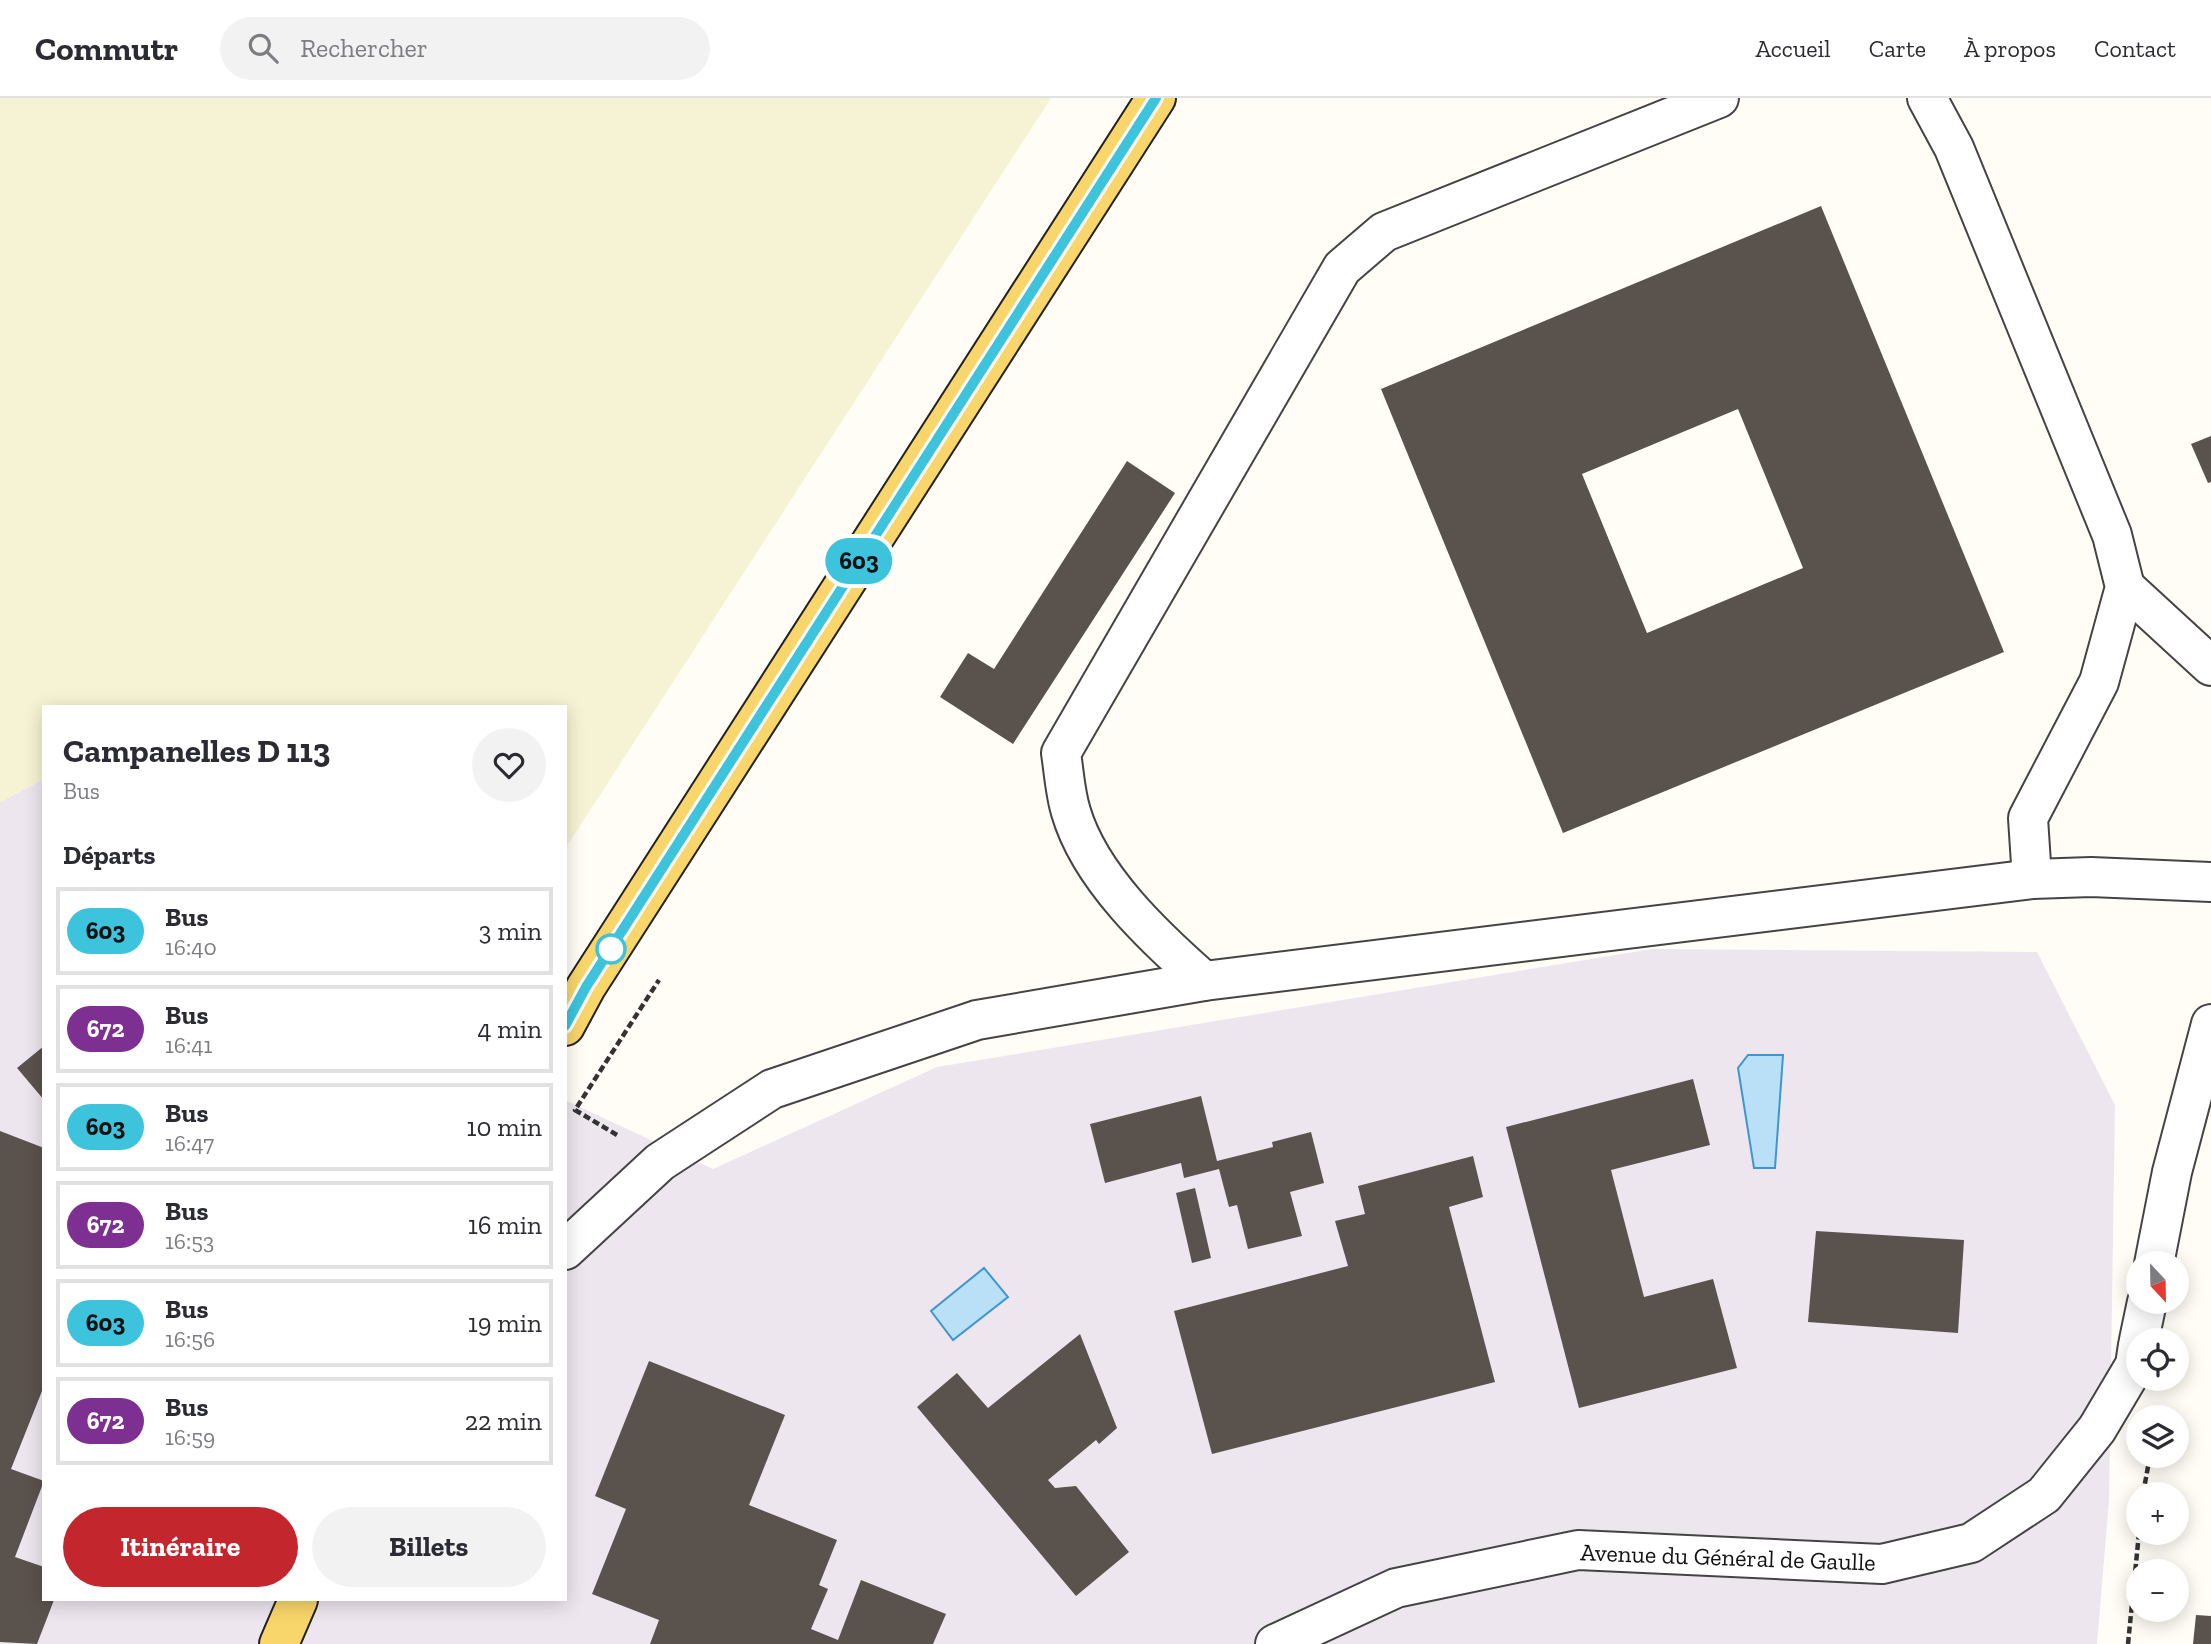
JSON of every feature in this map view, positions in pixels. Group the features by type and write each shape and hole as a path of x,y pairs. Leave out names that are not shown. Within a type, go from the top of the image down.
{"main road":[{"path":"567,1022 586,987 1156,98"},
{"path":"279,1644 298,1601"}],"street":[{"path":"1204,981 1160,943 1095,864 1071,812 1060,753 1342,268 1384,232 1719,98"},
{"path":"1927,98 1954,148 2112,536 2125,587 2099,682 2028,818 2032,879"},
{"path":"2125,587 2211,666"},
{"path":"567,1248 660,1162 772,1090 976,1020 1204,981 2032,879 2091,877 2211,882"},
{"path":"2157,1251 2172,1172 2211,1024"},
{"name":"Avenue du Général de Gaulle","path":"1275,1644 1396,1588 1578,1550 1882,1563 1971,1542 2044,1495 2097,1429 2126,1379"}],"path":[{"path":"2128,1644 2138,1545"}],"shaded area":[{"path":"0,98 1051,98 567,846 567,705 42,705 42,780 0,802"},
{"path":"42,780 42,1601 567,1601 567,1101 713,1169 937,1067 1652,949 2037,952 2115,1105 2109,1501 2097,1644 0,1644 0,802"}],"water":[{"path":"1748,1055 1783,1055 1775,1168 1754,1168 1738,1068"},
{"path":"984,1268 1008,1297 953,1340 931,1311"}],"building":[{"path":"1821,206 2004,652 1563,833 1381,389","holes":["1738,409 1803,568 1647,633 1582,474"]},
{"path":"2211,436 2211,482 2208,483 2191,444"},
{"path":"1127,461 1175,493 1013,744 940,697 968,653 994,669"},
{"path":"42,1048 42,1098 17,1068"},
{"path":"1693,1079 1710,1145 1611,1170 1644,1297 1713,1279 1737,1368 1579,1408 1506,1127"},
{"path":"1201,1096 1217,1161 1273,1147 1272,1142 1311,1132 1324,1183 1290,1192 1302,1236 1248,1249 1237,1205 1229,1207 1219,1169 1184,1178 1181,1163 1105,1183 1090,1124"},
{"path":"0,1131 42,1147 42,1391 11,1469 42,1480 15,1557 42,1566 42,1601 54,1601 37,1644 0,1642"},
{"path":"1473,1156 1483,1197 1449,1207 1495,1382 1212,1454 1174,1311 1348,1266 1335,1221 1365,1214 1358,1186"},
{"path":"1195,1188 1211,1258 1192,1263 1176,1193"},
{"path":"1816,1231 1964,1240 1958,1333 1808,1322"},
{"path":"1080,1334 1117,1428 1099,1444 1096,1440 1048,1480 1055,1488 1076,1486 1129,1552 1076,1596 917,1407 957,1373 988,1408"},
{"path":"649,1361 785,1415 749,1505 837,1540 819,1585 828,1589 811,1629 838,1640 861,1580 946,1614 933,1644 650,1644 659,1620 592,1594 626,1509 595,1496"},
{"path":"2196,1615 2211,1616 2211,1644 2193,1644"}],"bus line":[{"name":"603","path":"567,1022 586,987 1156,98"}]}
